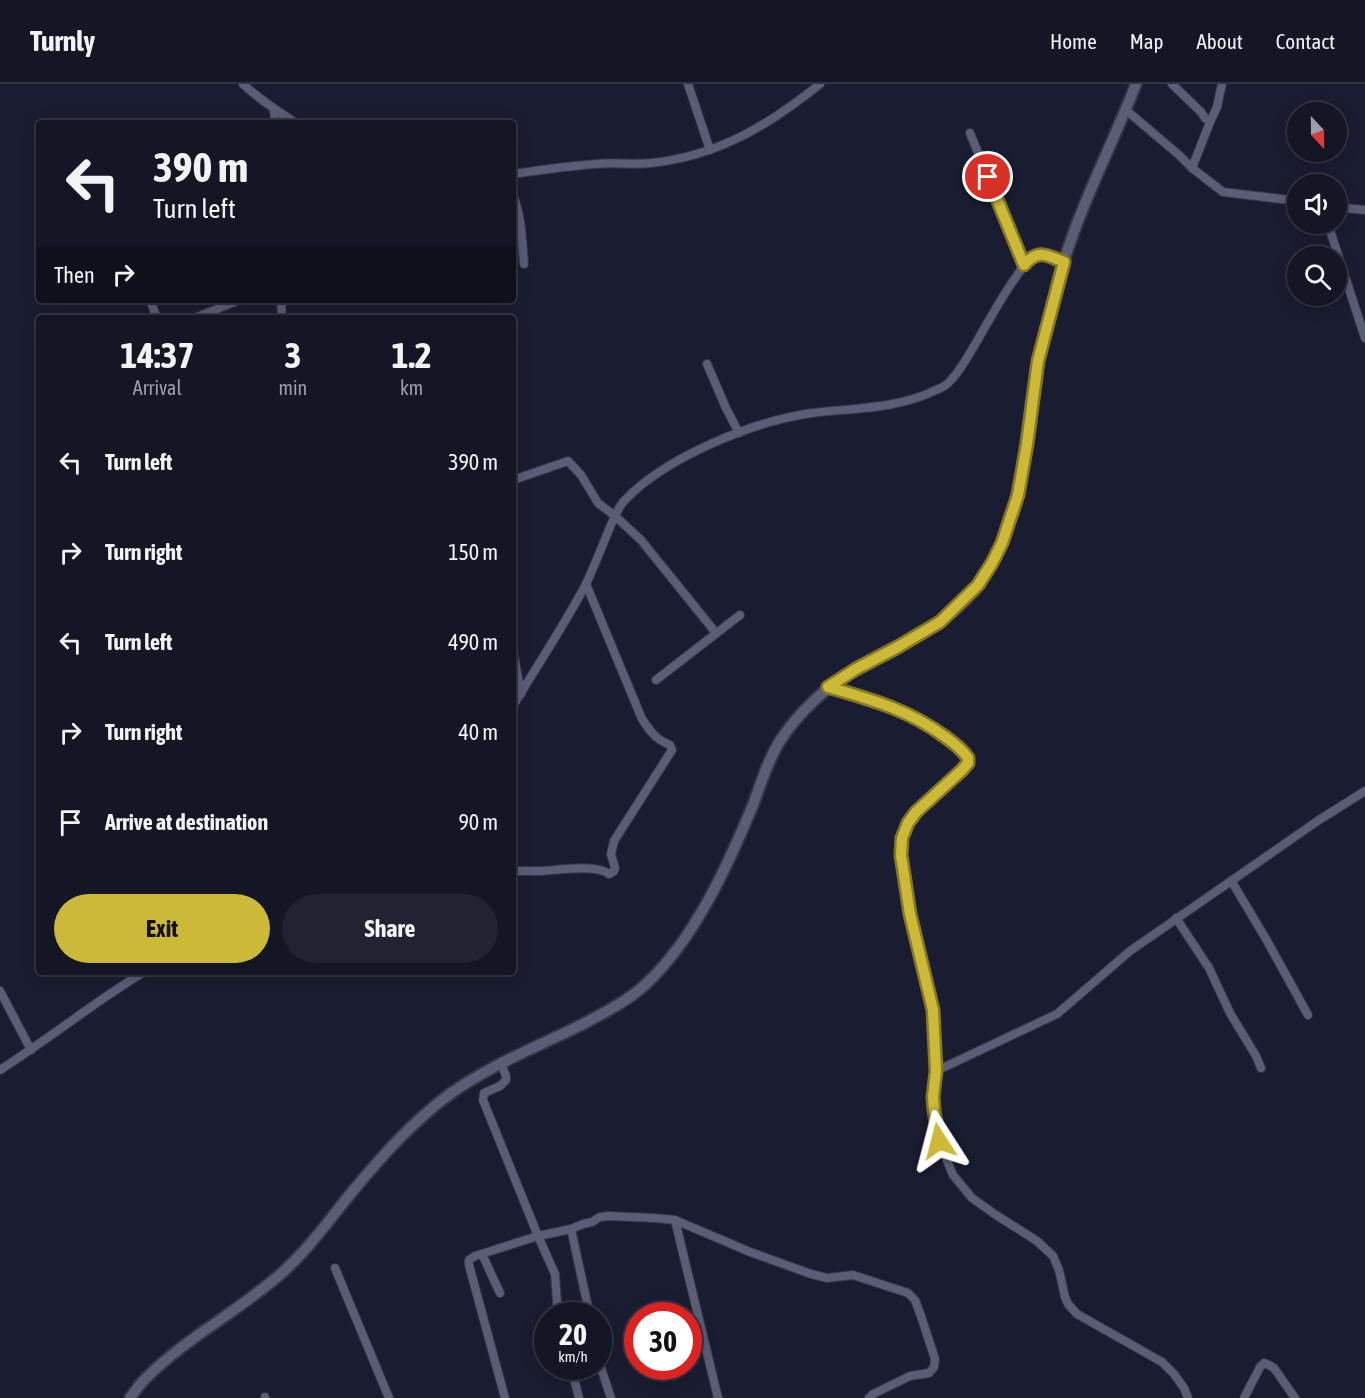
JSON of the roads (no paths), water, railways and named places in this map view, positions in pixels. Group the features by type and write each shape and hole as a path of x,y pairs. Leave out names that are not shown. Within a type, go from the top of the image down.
{"main road":[{"path":"130,1398 145,1379 168,1358 258,1293 284,1271 306,1249 385,1154 418,1120 450,1094 501,1063 598,1016 645,985 662,968 693,927 731,856 762,777 779,742 792,724 828,687 940,622 978,585 1002,543 1018,495 1038,361 1064,262 1103,160 1136,84"}],"street":[{"path":"243,84 291,120"},
{"path":"688,84 710,150"},
{"path":"516,174 598,164 653,163 710,150 763,126 820,84"},
{"path":"1172,84 1210,122"},
{"path":"1192,168 1218,107 1222,84"},
{"path":"274,109 275,120"},
{"path":"1126,110 1223,192 1287,200"},
{"path":"970,133 1024,265"},
{"path":"516,206 524,264"},
{"path":"1347,208 1365,210"},
{"path":"1331,234 1365,338"},
{"path":"516,702 585,584 623,501 635,490 687,456 739,433 782,419 893,403 923,396 940,389 950,382 964,362 1024,265 1034,255 1041,254 1064,262"},
{"path":"202,315 231,303"},
{"path":"708,364 739,433"},
{"path":"516,479 568,461 598,503 641,540 716,633"},
{"path":"516,871 571,868 612,873 615,867 611,854 618,832 672,750 670,745 659,741 642,719 585,584"},
{"path":"656,680 740,615"},
{"path":"516,667 521,694"},
{"path":"828,687 882,703 906,713 927,724 954,743 963,750 968,758 968,763 962,770 916,812 908,823 902,838 901,855 910,914 933,1010 936,1071 933,1097 937,1132 953,1175 972,1198 1036,1240 1053,1256 1059,1269 1065,1297 1077,1314 1162,1362 1174,1374 1188,1398"},
{"path":"936,1071 1057,1014 1130,951 1319,820 1365,791"},
{"path":"1232,882 1308,1015"},
{"path":"1176,918 1209,968 1230,1013 1261,1068"},
{"path":"0,1070 139,975"},
{"path":"0,991 31,1050"},
{"path":"501,1063 506,1080 500,1086 484,1094 483,1100 555,1274 557,1302"},
{"path":"505,1398 469,1260 538,1236 571,1229 600,1217 609,1216 675,1220 750,1252 811,1274 827,1278 854,1275 908,1293 915,1300 921,1316 935,1359 934,1367 929,1373 910,1376 869,1398"},
{"path":"675,1220 718,1398"},
{"path":"571,1229 587,1302"},
{"path":"482,1254 500,1293"},
{"path":"335,1268 389,1398"},
{"path":"1244,1398 1260,1366 1264,1364 1274,1368 1295,1398"},
{"path":"574,1380 579,1398"},
{"path":"605,1380 611,1398"}]}
